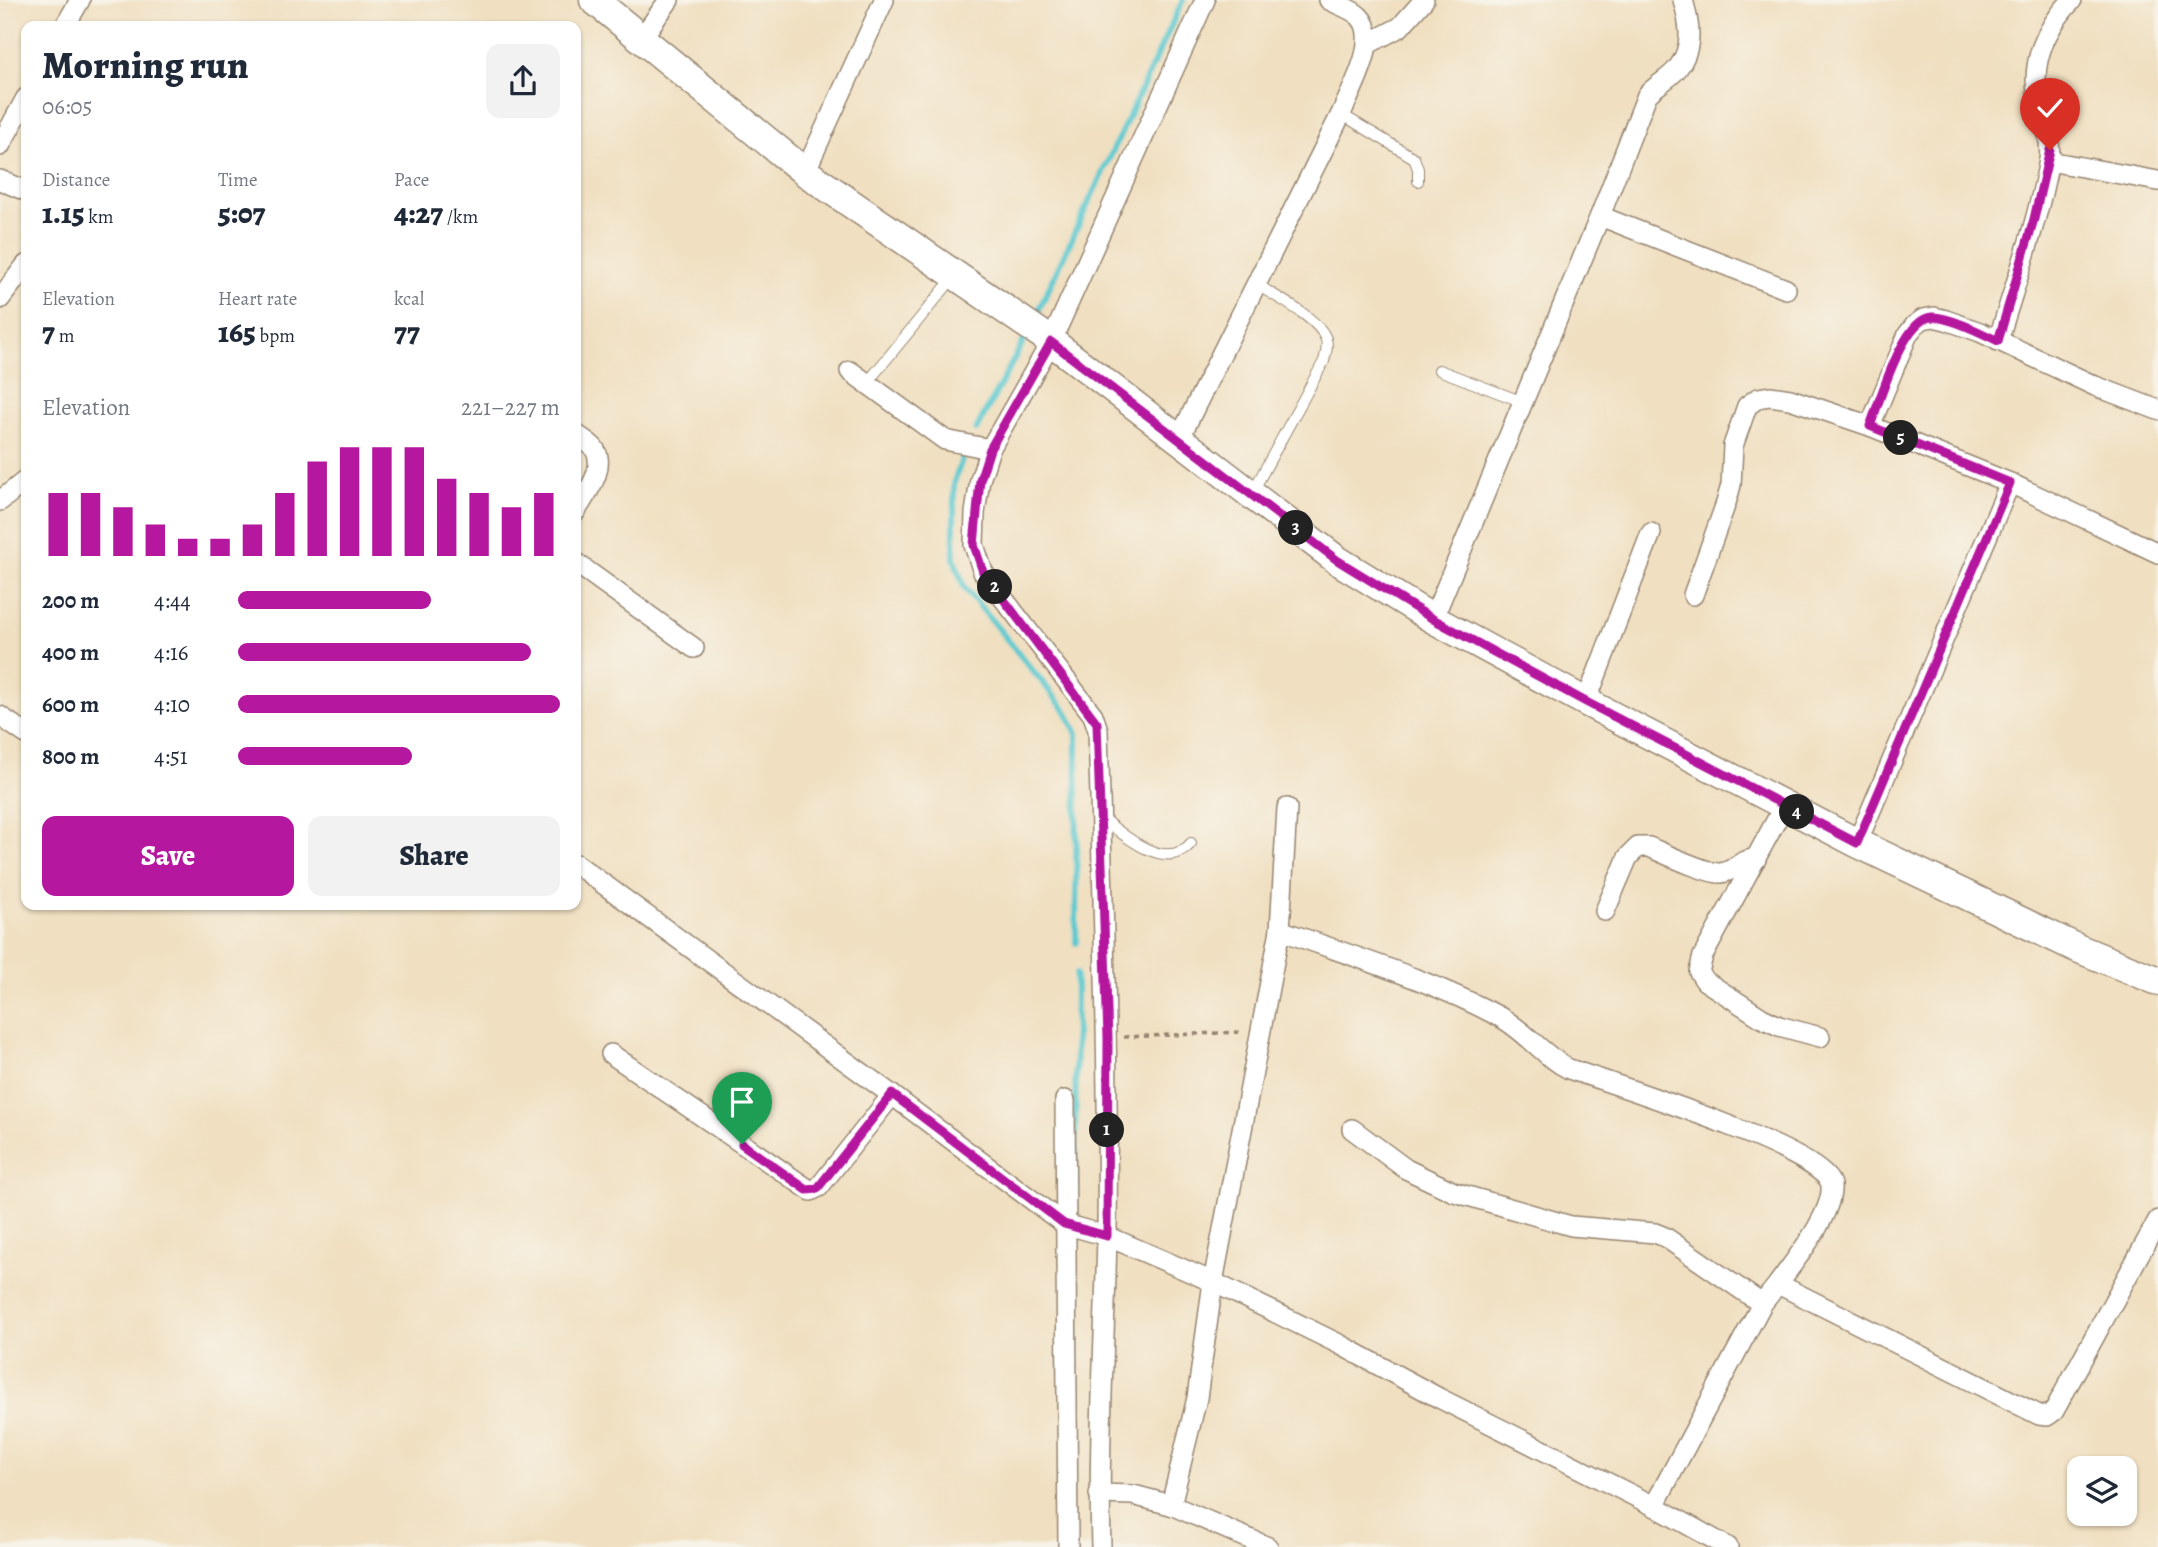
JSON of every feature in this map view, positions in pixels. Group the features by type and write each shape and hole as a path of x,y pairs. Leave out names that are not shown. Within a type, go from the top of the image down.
{"main road":[{"path":"594,0 805,172 1016,316 1337,560 1433,619 1784,806 2077,948 2158,981"},
{"path":"2077,948 2158,1001"}],"street":[{"path":"68,21 79,0"},
{"path":"641,38 669,0"},
{"path":"805,172 884,0"},
{"path":"1101,1547 1099,1494 1108,1038 1097,723 983,572 974,545 980,480 990,449 1047,339 1205,0"},
{"path":"1178,439 1341,114 1363,61 1368,44 1365,27 1359,16 1329,0"},
{"path":"1368,44 1400,27 1424,0"},
{"path":"1433,619 1600,216 1647,95 1660,81 1675,71 1686,56 1690,35 1683,0"},
{"path":"1998,341 2049,162 2049,139 2038,98 2038,60 2050,27 2073,0"},
{"path":"0,146 21,107"},
{"path":"2049,162 2158,181"},
{"path":"0,180 21,189"},
{"path":"1600,216 1786,289"},
{"path":"0,299 21,272"},
{"path":"1870,426 1900,348 1915,325 1923,319 1934,317 1998,341 2095,386 2158,410"},
{"path":"850,371 945,440 990,449"},
{"path":"1693,595 1731,485 1733,446 1751,401 1770,396 1870,426 2010,483 2158,553"},
{"path":"581,438 593,448 598,457 598,467 581,503"},
{"path":"1857,843 2010,483"},
{"path":"0,501 21,484"},
{"path":"1586,702 1651,533"},
{"path":"581,568 694,648"},
{"path":"0,716 21,731"},
{"path":"1784,806 1703,956 1699,972 1704,981 1762,1018 1779,1026 1820,1037"},
{"path":"1171,1505 1197,1398 1213,1282 1280,930 1287,808"},
{"path":"1605,911 1628,857 1638,847 1648,847 1714,873 1727,871 1745,859 1756,859"},
{"path":"581,868 1068,1225 1104,1235 1213,1282 1654,1506 1728,1547"},
{"path":"1280,930 1444,990 1504,1019 1569,1069 1731,1126 1821,1170 1831,1186 1824,1214 1805,1247 1762,1304 1654,1506"},
{"path":"611,1054 811,1191 819,1187 892,1094"},
{"path":"1065,1100 1068,1225 1068,1547"},
{"path":"1352,1129 1406,1169 1454,1192 1572,1226 1655,1233 1665,1237 1762,1304"},
{"path":"1778,1284 2039,1415 2048,1416 2054,1411 2158,1220"},
{"path":"1099,1494 1133,1495 1171,1505 1268,1547"}],"lane":[{"path":"1341,114 1414,158 1418,181"},
{"path":"867,383 956,275"},
{"path":"1252,494 1324,361 1327,350 1326,338 1312,321 1256,284"},
{"path":"1439,370 1523,402"},
{"path":"1101,817 1124,836 1163,854 1176,855 1185,851 1191,842"}],"path":[{"path":"1108,1038 1261,1031"}],"waterway":[{"path":"1034,320 1183,0"},
{"path":"976,430 1028,333"},
{"path":"966,448 954,482 954,558 964,587 1066,711 1077,734 1076,943"},
{"path":"1075,1195 1076,974"}],"route":[{"path":"742,1144 811,1191 817,1189 892,1094 1064,1224 1107,1236 1108,1038 1097,723 983,572 974,545 980,480 990,449 1051,342 1337,560 1433,619 1857,843 2010,483 1870,426 1900,348 1915,325 1923,319 1934,317 1946,320 1998,341 2034,219 2050,150"}]}
